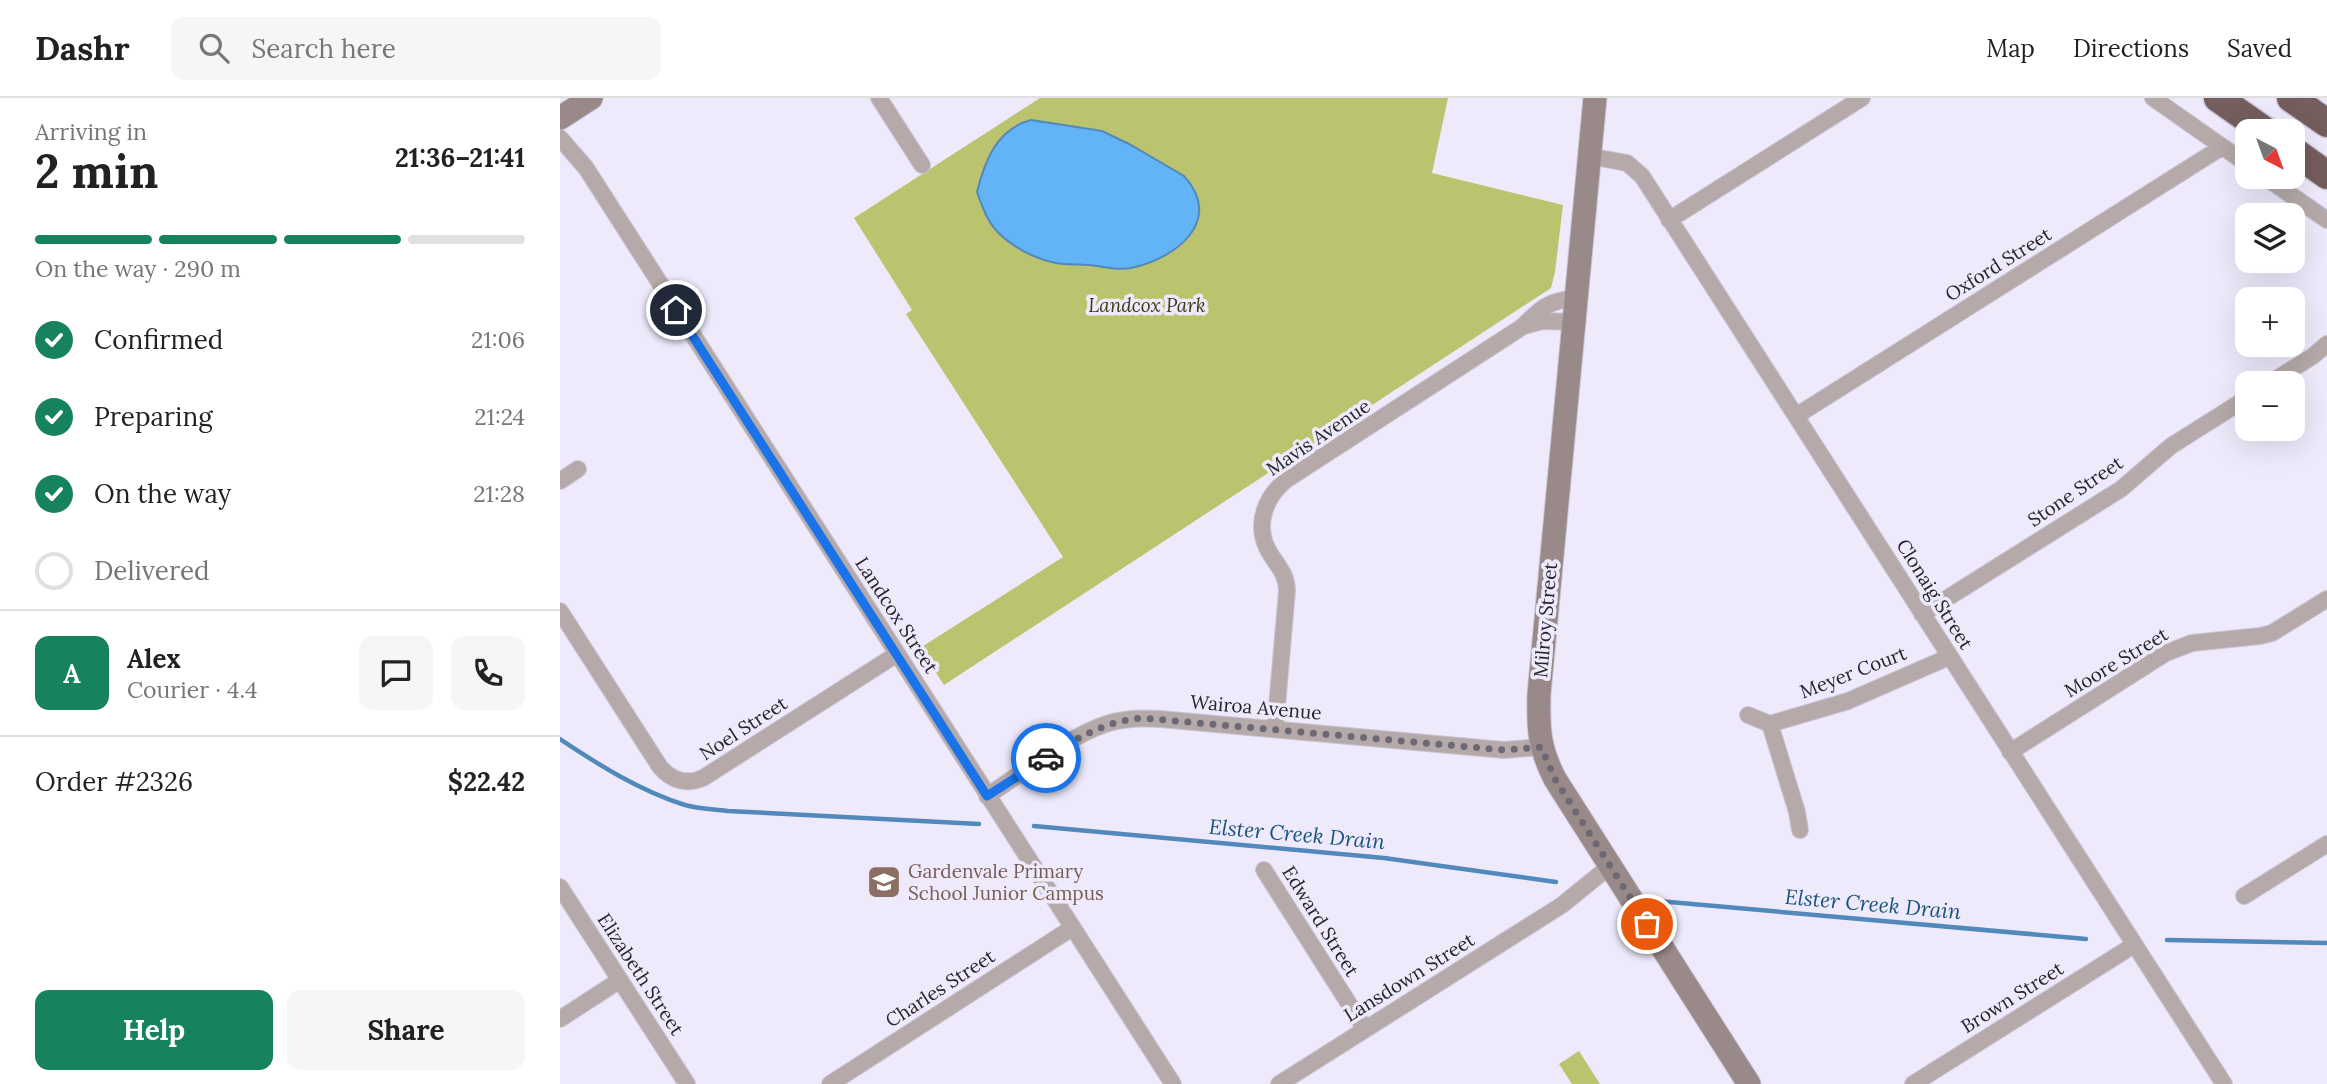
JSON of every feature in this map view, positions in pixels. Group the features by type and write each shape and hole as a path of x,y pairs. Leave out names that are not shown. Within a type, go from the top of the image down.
{"highway":[{"path":"2218,98 2248,119"},
{"path":"2291,98 2327,123"},
{"path":"2305,159 2327,175"}],"street":[{"path":"561,124 591,98"},
{"path":"879,98 922,165"},
{"name":"Milroy Street","path":"1595,98 1539,694 1538,726 1541,747 1555,779 1749,1084"},
{"path":"1669,220 1862,98"},
{"path":"2153,98 2235,156"},
{"name":"Landcox Street","path":"561,124 586,169 1173,1084"},
{"name":"Oxford Street","path":"1796,416 2222,147"},
{"name":"Clonaig Street","path":"1589,156 1627,163 1637,170 2224,1084"},
{"path":"2282,189 2327,220"},
{"name":"Mavis Avenue","path":"1275,729 1287,592 1284,575 1264,538 1262,518 1269,497 1286,480 1522,327 1539,310 1556,300 1574,310"},
{"name":"Mavis Avenue","path":"1522,327 1574,310"},
{"path":"2289,371 2327,344"},
{"name":"Stone Street","path":"1922,614 2121,489 2171,446 2235,406"},
{"path":"560,481 578,469"},
{"name":"Moore Street","path":"2010,752 2166,653 2192,643 2272,633 2327,599"},
{"name":"Noel Street","path":"560,611 660,767 666,774 681,781 703,778 897,654"},
{"name":"Meyer Court","path":"1770,724 1848,701 1949,657"},
{"path":"1748,715 1770,724 1800,830"},
{"name":"Wairoa Avenue","path":"987,796 1071,741 1104,724 1126,719 1160,719 1504,750 1541,747"},
{"path":"2244,896 2327,844"},
{"name":"Edward Street","path":"1264,870 1365,1029"},
{"name":"Lansdown Street","path":"1279,1084 1614,873"},
{"name":"Elizabeth Street","path":"560,887 687,1084"},
{"name":"Charles Street","path":"830,1084 1072,928"},
{"name":"Brown Street","path":"1913,1084 2134,945"},
{"path":"560,1019 621,980"}],"green space":[{"name":"Landcox Park","path":"1040,98 1448,98 1432,173 1563,205 1555,272 1551,288 944,685 920,648 1063,557 906,314 912,310 854,218"},
{"path":"1579,1051 1600,1084 1572,1084 1559,1064"}],"water":[{"path":"1031,120 1102,131 1184,176 1195,193 1199,208 1197,223 1189,236 1164,256 1148,263 1120,269 1056,263 1026,253 1008,241 992,226 977,192 994,147 1009,131"}],"waterway":[{"name":"Elster Creek Drain","path":"560,739 636,785 690,806 728,811 979,824"},
{"name":"Elster Creek Drain","path":"1034,826 1384,858 1556,882"},
{"name":"Elster Creek Drain","path":"1658,901 2086,939"},
{"name":"Elster Creek Drain","path":"2167,940 2327,943"}],"way so far":[{"path":"1046,758 1104,724 1142,718 1504,750 1541,747 1555,779 1647,924"}],"place":[{"name":"Gardenvale Primary School Junior Campus","path":"884,882"}],"route":[{"path":"676,310 987,796 1046,758"}]}
